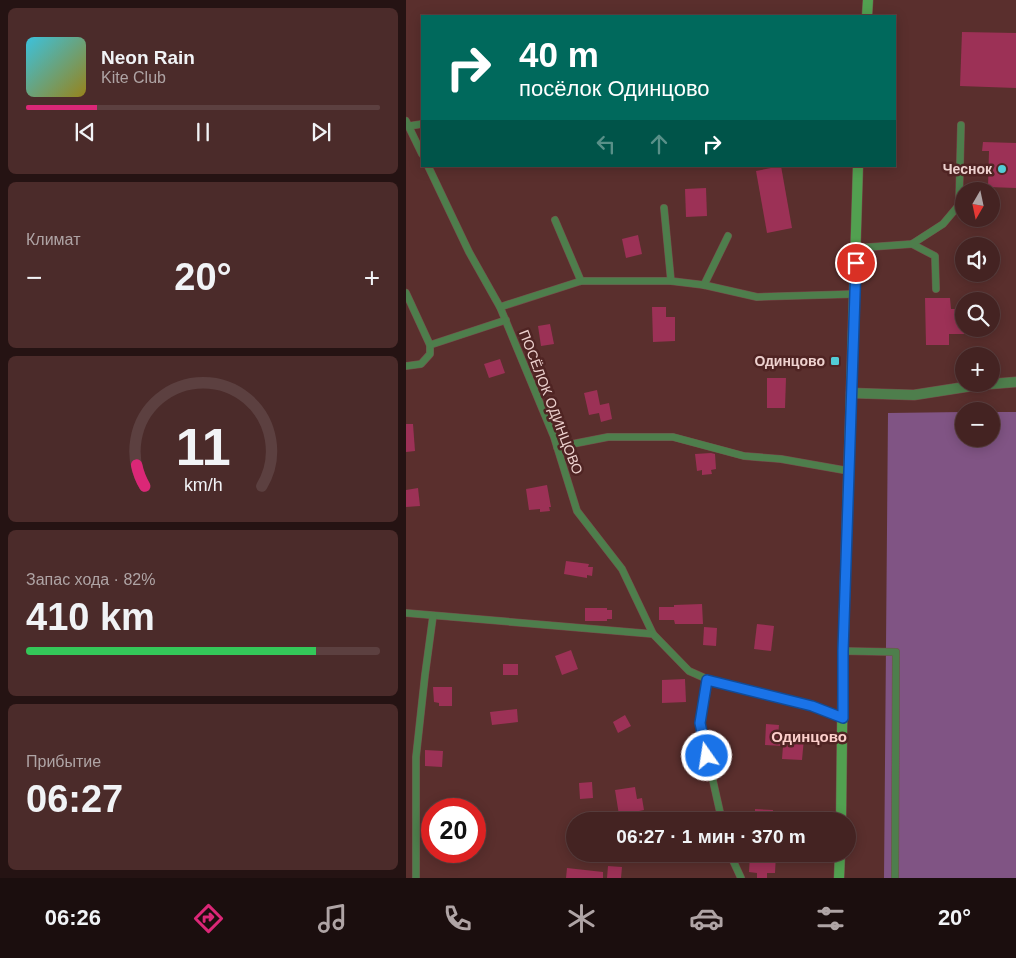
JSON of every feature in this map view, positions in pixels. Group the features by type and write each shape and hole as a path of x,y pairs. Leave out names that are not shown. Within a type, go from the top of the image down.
{"main road":[{"path":"867,15 868,0"},
{"path":"840,812 843,651 858,167"},
{"path":"839,878 840,862"}],"street":[{"path":"852,393 914,395 978,385 1016,382"}],"lane":[{"path":"421,124 408,123 421,152"},
{"path":"856,248 912,244 943,224 959,205 961,125"},
{"name":"ПОСЁЛОК ОДИНЦОВО","path":"428,167 469,252 506,320 557,447 577,511 622,569 653,634 689,671 707,680 812,706 843,718"},
{"path":"664,208 671,281"},
{"path":"556,220 581,281"},
{"path":"704,285 728,236"},
{"path":"912,244 935,256 936,289"},
{"path":"500,307 581,281 671,281 704,285 757,297 855,294"},
{"path":"406,292 430,345 430,354 421,364 406,366"},
{"path":"430,345 506,320"},
{"path":"557,447 608,437 673,437 744,456 781,459 849,471"},
{"path":"406,613 653,634"},
{"path":"416,878 416,758 433,616"},
{"path":"843,651 896,652 895,878"},
{"path":"707,680 700,723 720,812"},
{"path":"734,862 741,878"}],"shaded area":[{"path":"955,412 955,447 1000,447 1000,412 1016,412 1016,878 884,878 888,413"}],"building":[{"path":"962,32 1016,33 1016,88 960,86"},
{"name":"Чеснок","path":"983,142 1016,143 1016,188 1000,187 1000,182 988,182 989,151 982,151"},
{"path":"781,167 792,228 767,233 756,171"},
{"path":"706,188 707,216 686,217 685,189"},
{"path":"638,235 642,254 626,258 622,239"},
{"path":"925,298 950,298 951,309 955,309 955,334 949,334 949,345 926,345"},
{"path":"652,307 666,307 666,317 675,317 675,341 653,342"},
{"path":"550,324 554,344 541,346 538,326"},
{"path":"500,359 505,373 489,378 484,364"},
{"path":"767,378 786,378 785,408 767,408"},
{"path":"597,390 600,405 609,403 612,419 601,422 599,413 589,415 584,393"},
{"path":"406,424 413,424 415,451 406,452"},
{"path":"695,454 715,454 716,469 711,470 712,474 702,475 702,470 697,471"},
{"path":"547,485 550,511 540,512 540,509 529,510 526,489"},
{"path":"418,488 420,506 406,507 406,490"},
{"path":"566,561 589,564 588,567 593,567 592,576 587,575 587,578 564,574"},
{"path":"702,604 703,624 675,624 674,620 659,620 659,607"},
{"path":"585,608 607,608 607,610 612,610 612,619 607,619 607,621 585,621"},
{"path":"757,624 774,626 771,651 754,649"},
{"path":"704,627 717,628 716,646 703,645"},
{"path":"571,650 578,669 562,675 555,656"},
{"path":"503,664 518,664 518,675 503,675"},
{"path":"685,679 686,702 662,703 662,680"},
{"path":"433,687 452,687 452,706 439,706 439,703 434,702"},
{"path":"517,709 518,722 492,725 490,712"},
{"path":"625,715 631,726 618,733 613,722"},
{"path":"766,724 779,725 778,736 804,738 802,760 782,759 783,746 765,745"},
{"path":"727,743 730,765 717,766 713,745"},
{"path":"425,750 443,751 442,767 425,766"},
{"path":"592,782 593,798 580,799 579,783"},
{"path":"635,787 637,799 642,798 644,810 619,812 615,790"},
{"path":"755,809 773,810 773,812 755,812"},
{"path":"750,862 776,862 775,873 767,873 767,878 757,878 757,873 749,872"},
{"path":"608,866 622,867 621,878 607,878"},
{"path":"567,868 603,872 603,878 566,878"}],"place":[{"name":"Чеснок","path":"1002,169"},
{"name":"Одинцово","path":"835,361"}],"district":[{"name":"Одинцово","path":"809,737"}],"route":[{"path":"707,756 700,723 707,680 812,706 843,718 843,651 856,263"}]}
